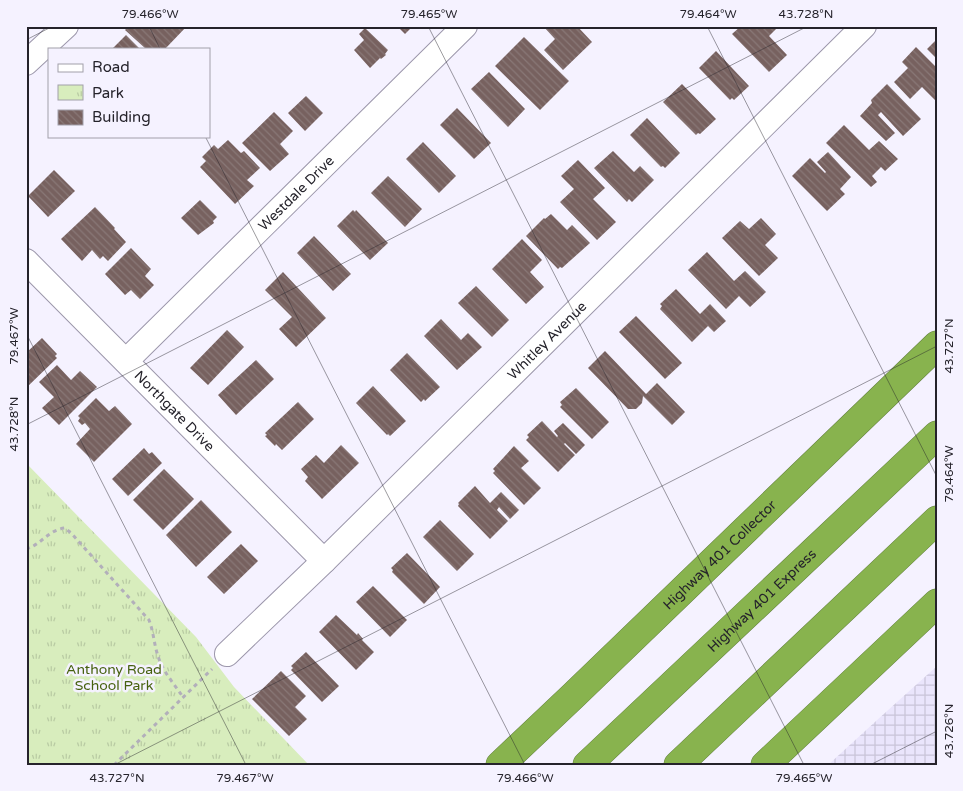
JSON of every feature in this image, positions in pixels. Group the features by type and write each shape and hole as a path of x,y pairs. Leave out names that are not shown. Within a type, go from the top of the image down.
{"highway":[{"path":"913,368 937,337"},
{"name":"Highway 401 Collector","path":"500,765 582,689 937,345"},
{"name":"Highway 401 Express","path":"587,765 937,435"},
{"path":"678,765 937,520"},
{"path":"764,765 937,603"}],"street":[{"path":"26,63 66,26"},
{"name":"Westdale Drive","path":"126,361 466,26"},
{"name":"Whitley Avenue","path":"227,654 324,561 864,26"},
{"name":"Northgate Drive","path":"26,261 324,561"}],"path":[{"path":"26,549 32,547 57,529 65,528 72,534 148,620 154,633 159,659 166,674 183,697"},
{"path":"114,765 227,654"}],"shaded area":[{"path":"937,666 937,765 828,765 876,721"}],"green space":[{"name":"Anthony Road School Park","path":"26,463 196,637 234,687 309,765 26,765"}],"building":[{"path":"129,26 187,26 166,48 145,48 125,30"},
{"path":"397,26 413,26 405,34"},
{"path":"543,26 577,26 592,42 563,70 544,50 555,39"},
{"path":"741,26 779,26 769,36 787,55 769,72 732,34"},
{"path":"365,28 388,50 386,55 370,68 354,50 364,40 359,34"},
{"path":"126,35 139,48 113,48"},
{"path":"524,37 569,81 540,110 495,66"},
{"path":"937,39 937,59 927,49"},
{"path":"916,47 937,68 937,102 922,87 910,99 894,82 908,68 902,62"},
{"path":"716,51 749,86 734,100 732,98 730,100 699,68"},
{"path":"489,72 525,109 508,127 471,89"},
{"path":"682,84 716,119 700,134 696,135 663,102"},
{"path":"887,84 921,119 903,136 881,112 878,115 895,133 886,141 860,116 872,103 871,100"},
{"path":"306,96 323,113 305,131 288,113"},
{"path":"457,108 491,143 474,159 440,125"},
{"path":"274,112 293,131 280,144 289,154 270,171 242,143"},
{"path":"647,118 680,153 665,168 661,167 630,135"},
{"path":"844,125 869,150 879,141 898,159 885,171 881,167 872,176 877,182 871,187 826,143"},
{"path":"228,140 241,153 244,151 260,168 247,180 254,186 235,204 200,167 206,161 202,157 214,145 218,149"},
{"path":"423,142 456,176 439,193 406,159"},
{"path":"613,151 634,172 640,166 654,180 632,202 629,199 627,202 594,168"},
{"path":"828,152 851,177 840,189 845,194 827,211 792,176 810,158 825,173 817,162"},
{"path":"578,160 605,188 593,199 616,222 597,240 560,202 574,189 561,176"},
{"path":"54,170 75,191 48,217 28,196"},
{"path":"388,176 422,209 405,227 371,193"},
{"path":"200,200 217,217 213,221 214,223 198,235 181,218"},
{"path":"95,207 126,242 108,261 103,256 100,259 92,250 82,261 61,239"},
{"path":"353,210 355,212 356,210 388,243 370,260 337,226"},
{"path":"551,214 567,230 572,225 590,243 562,268 558,269 526,236 544,218"},
{"path":"761,218 776,234 765,245 778,258 759,276 722,238 740,221 749,229"},
{"path":"314,236 351,274 333,291 297,253"},
{"path":"522,239 542,260 530,272 544,287 526,304 492,269"},
{"path":"131,248 151,269 145,276 154,285 140,299 131,290 125,295 105,274"},
{"path":"707,252 734,281 745,271 766,292 750,307 739,296 726,309 688,270"},
{"path":"283,272 326,318 296,347 279,329 292,317 265,290"},
{"path":"476,286 509,320 492,337 458,303"},
{"path":"676,289 700,314 710,304 726,321 714,332 708,326 692,342 660,309 662,306 660,304"},
{"path":"636,316 682,363 665,379 619,332"},
{"path":"441,319 461,340 468,333 482,347 457,370 424,336"},
{"path":"227,330 244,347 208,385 190,368"},
{"path":"42,338 57,354 55,356 57,358 26,388 26,353"},
{"path":"605,351 646,394 657,383 685,412 672,425 643,396 642,403 636,409 628,409 588,368"},
{"path":"407,353 440,387 425,401 424,399 421,402 390,370"},
{"path":"256,360 274,379 236,415 218,395"},
{"path":"57,365 71,380 80,371 97,387 59,425 42,408 54,397 39,382"},
{"path":"373,386 406,421 390,436 356,403"},
{"path":"576,388 609,422 592,439 560,407 562,405 560,402"},
{"path":"96,398 109,411 115,406 132,424 94,462 76,444 90,429 85,423 82,425 78,421 80,418 78,416"},
{"path":"298,402 314,419 282,450 265,436 267,435 265,433"},
{"path":"542,421 557,437 554,431 563,423 585,445 576,454 564,444 575,455 558,472 526,440 529,437 527,435"},
{"path":"341,445 359,463 322,499 305,481 308,477 301,469 316,455 324,463"},
{"path":"514,446 529,461 521,468 541,488 524,505 493,473 495,471 493,469"},
{"path":"144,448 149,454 152,452 162,463 128,496 112,479"},
{"path":"164,469 194,499 163,530 133,500"},
{"path":"475,486 490,503 501,492 519,510 510,519 499,507 497,510 508,521 490,539 458,506 458,503"},
{"path":"201,500 232,532 196,567 166,535"},
{"path":"440,520 474,554 457,571 423,537"},
{"path":"241,544 258,561 224,594 207,577"},
{"path":"407,553 440,587 424,604 392,572 391,568"},
{"path":"373,586 407,620 390,637 356,602"},
{"path":"336,615 357,635 358,633 374,652 356,670 319,632"},
{"path":"306,652 339,686 322,702 291,670 293,668 291,666"},
{"path":"281,671 306,696 295,707 307,719 289,736 252,699"}]}
